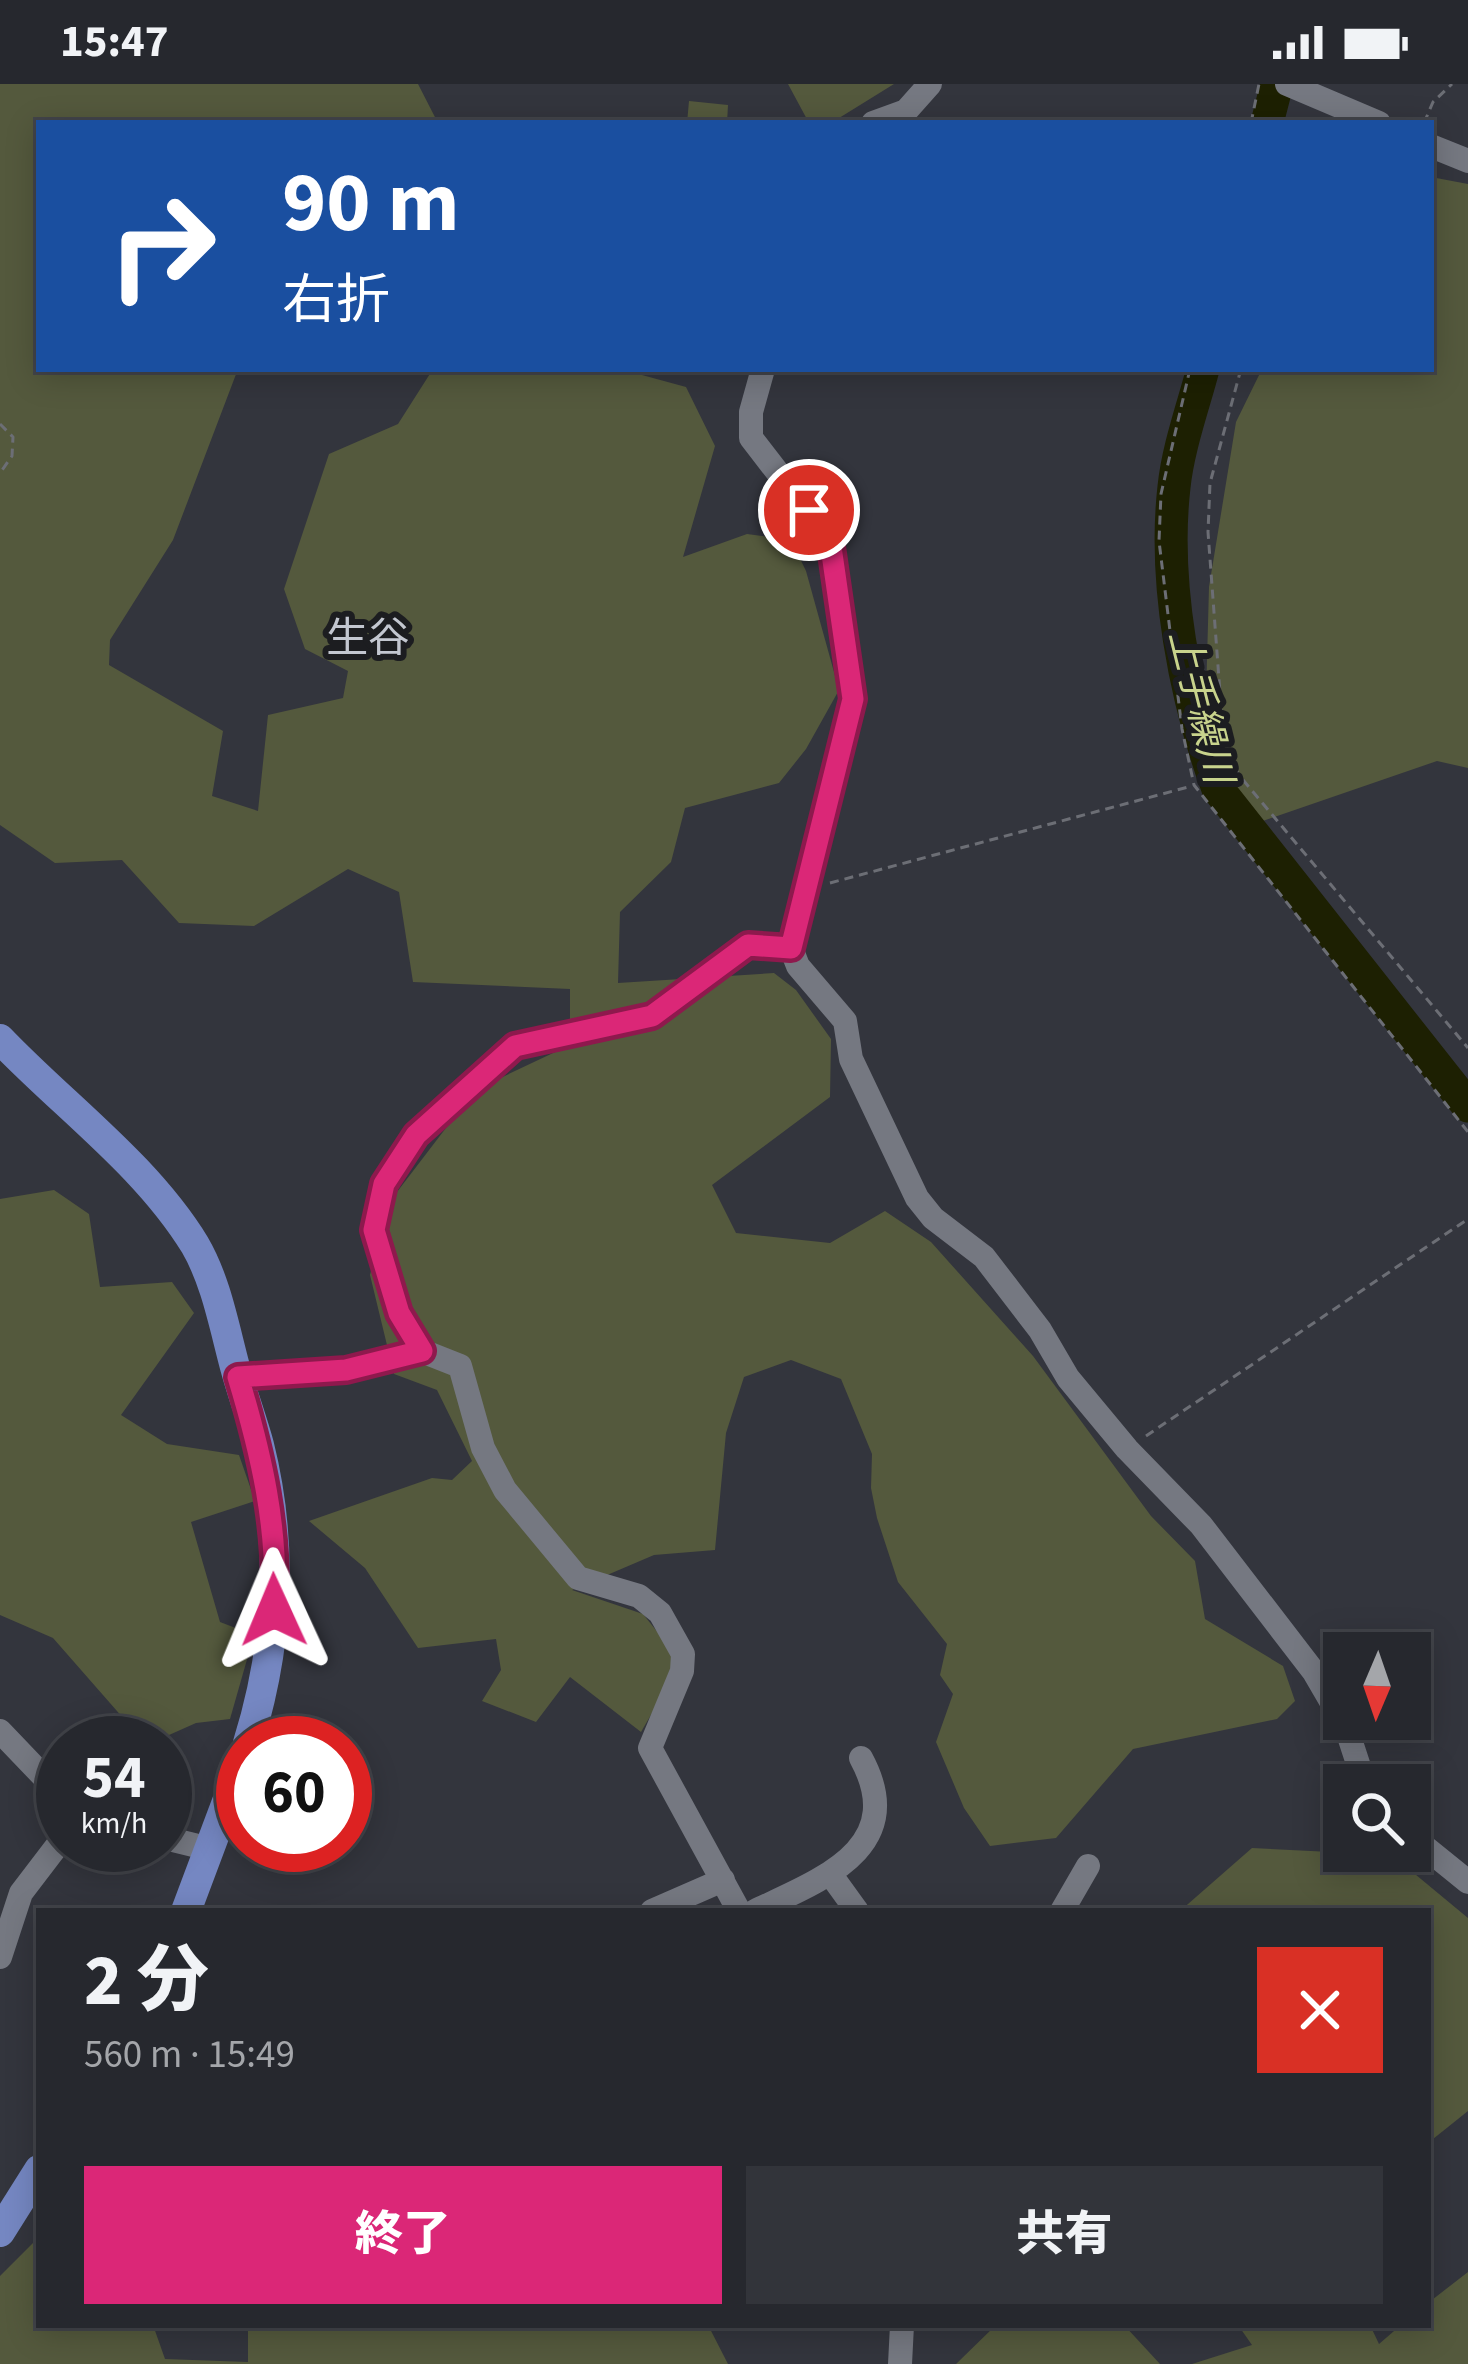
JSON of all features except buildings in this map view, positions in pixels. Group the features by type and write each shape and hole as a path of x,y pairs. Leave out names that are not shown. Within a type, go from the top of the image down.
{"main road":[{"path":"0,1040 134,1171 195,1246 211,1280 267,1486 276,1582 273,1636 254,1716"},
{"path":"187,1908 216,1833"},
{"path":"0,2232 36,2175"}],"street":[{"path":"881,120 906,111 931,84"},
{"path":"1288,84 1371,120"},
{"path":"1434,147 1468,161"},
{"path":"762,372 751,412 751,438 830,540 853,699 791,948 798,966 845,1021 851,1059 917,1198 933,1218 984,1257 1040,1330 1068,1378 1127,1449 1201,1525 1314,1672 1346,1727 1358,1764"},
{"path":"422,1351 399,1313 374,1230 384,1184 416,1135 515,1046 652,1016 748,945 791,948"},
{"path":"238,1377 346,1370 422,1351 460,1366 484,1448 505,1490 578,1578 639,1596 660,1613 683,1654 682,1671 650,1748 737,1908"},
{"path":"0,1730 36,1768"},
{"path":"761,1908 831,1875 859,1851 870,1830 872,1778 861,1758"},
{"path":"192,1845 210,1850"},
{"path":"1431,1852 1468,1882"},
{"path":"1064,1908 1088,1866"},
{"path":"0,1957 21,1893 37,1872"},
{"path":"831,1875 855,1908"},
{"path":"659,1908 723,1880"},
{"path":"899,2364 902,2328"}],"path":[{"path":"1252,120 1259,84"},
{"path":"1425,120 1433,102 1452,84"},
{"path":"1189,372 1161,494 1159,541 1182,729 1194,785 1468,1132"},
{"path":"1240,372 1210,483 1208,532 1223,733 1238,774 1468,1048"},
{"path":"0,424 13,437 12,456 0,473"},
{"path":"804,890 1194,785"},
{"path":"1127,1449 1468,1219"}],"green space":[{"path":"0,84 418,84 436,120 36,120 36,372 237,372 173,540 110,640 109,665 223,731 212,796 258,811 268,715 343,698 348,671 305,649 284,589 329,454 398,424 431,372 631,372 686,387 715,446 683,557 747,534 791,540 806,571 839,690 806,749 779,783 685,808 671,862 620,912 618,983 774,973 796,990 831,1039 830,1097 712,1185 736,1233 830,1243 885,1211 931,1242 1033,1356 1151,1516 1195,1561 1205,1619 1283,1666 1295,1701 1277,1719 1133,1749 1056,1838 990,1846 964,1808 936,1742 953,1694 940,1675 947,1644 898,1582 877,1518 871,1488 872,1454 841,1379 791,1360 744,1377 726,1433 715,1550 654,1555 572,1590 643,1614 675,1654 670,1682 641,1732 570,1677 536,1722 482,1701 501,1670 496,1639 418,1648 365,1568 309,1521 432,1478 452,1480 472,1461 437,1390 394,1374 370,1275 387,1205 475,1090 570,1045 570,989 413,982 399,892 348,869 254,926 179,923 122,860 55,863 0,825"},
{"path":"788,84 894,84 836,120 807,120"},
{"path":"689,101 728,105 727,120 687,120"},
{"path":"1434,178 1468,184 1468,768 1437,761 1257,823 1205,733 1209,587 1236,422 1261,372 1434,372"},
{"path":"54,1190 89,1214 100,1287 172,1282 194,1313 121,1415 167,1444 239,1455 255,1501 191,1522 220,1622 254,1635 231,1716 192,1725 192,1716 121,1716 53,1638 0,1615 0,1199"},
{"path":"1252,1848 1323,1852 1323,1872 1413,1872 1468,1918 1468,2111 1431,2141 1431,1908 1183,1908"},
{"path":"36,2240 36,2328 154,2328 165,2359 248,2362 248,2328 710,2328 728,2364 0,2364 0,2276"},
{"path":"1468,2272 1468,2364 1192,2364 1252,2345 1240,2328 1371,2328 1379,2344 1398,2328 1431,2328 1431,2301"},
{"path":"993,2328 1127,2328 1160,2364 956,2364"}],"waterway":[{"name":"上手繰川","path":"1268,120 1277,84"},
{"name":"上手繰川","path":"1202,372 1176,472 1172,562 1187,679 1218,789 1468,1106"}],"district":[{"name":"生谷","path":"368,637"}],"route":[{"path":"274,1610 270,1506 238,1377 346,1370 422,1351 399,1313 374,1230 384,1184 416,1135 515,1046 652,1016 748,945 791,948 853,699 830,540 809,510"}]}
